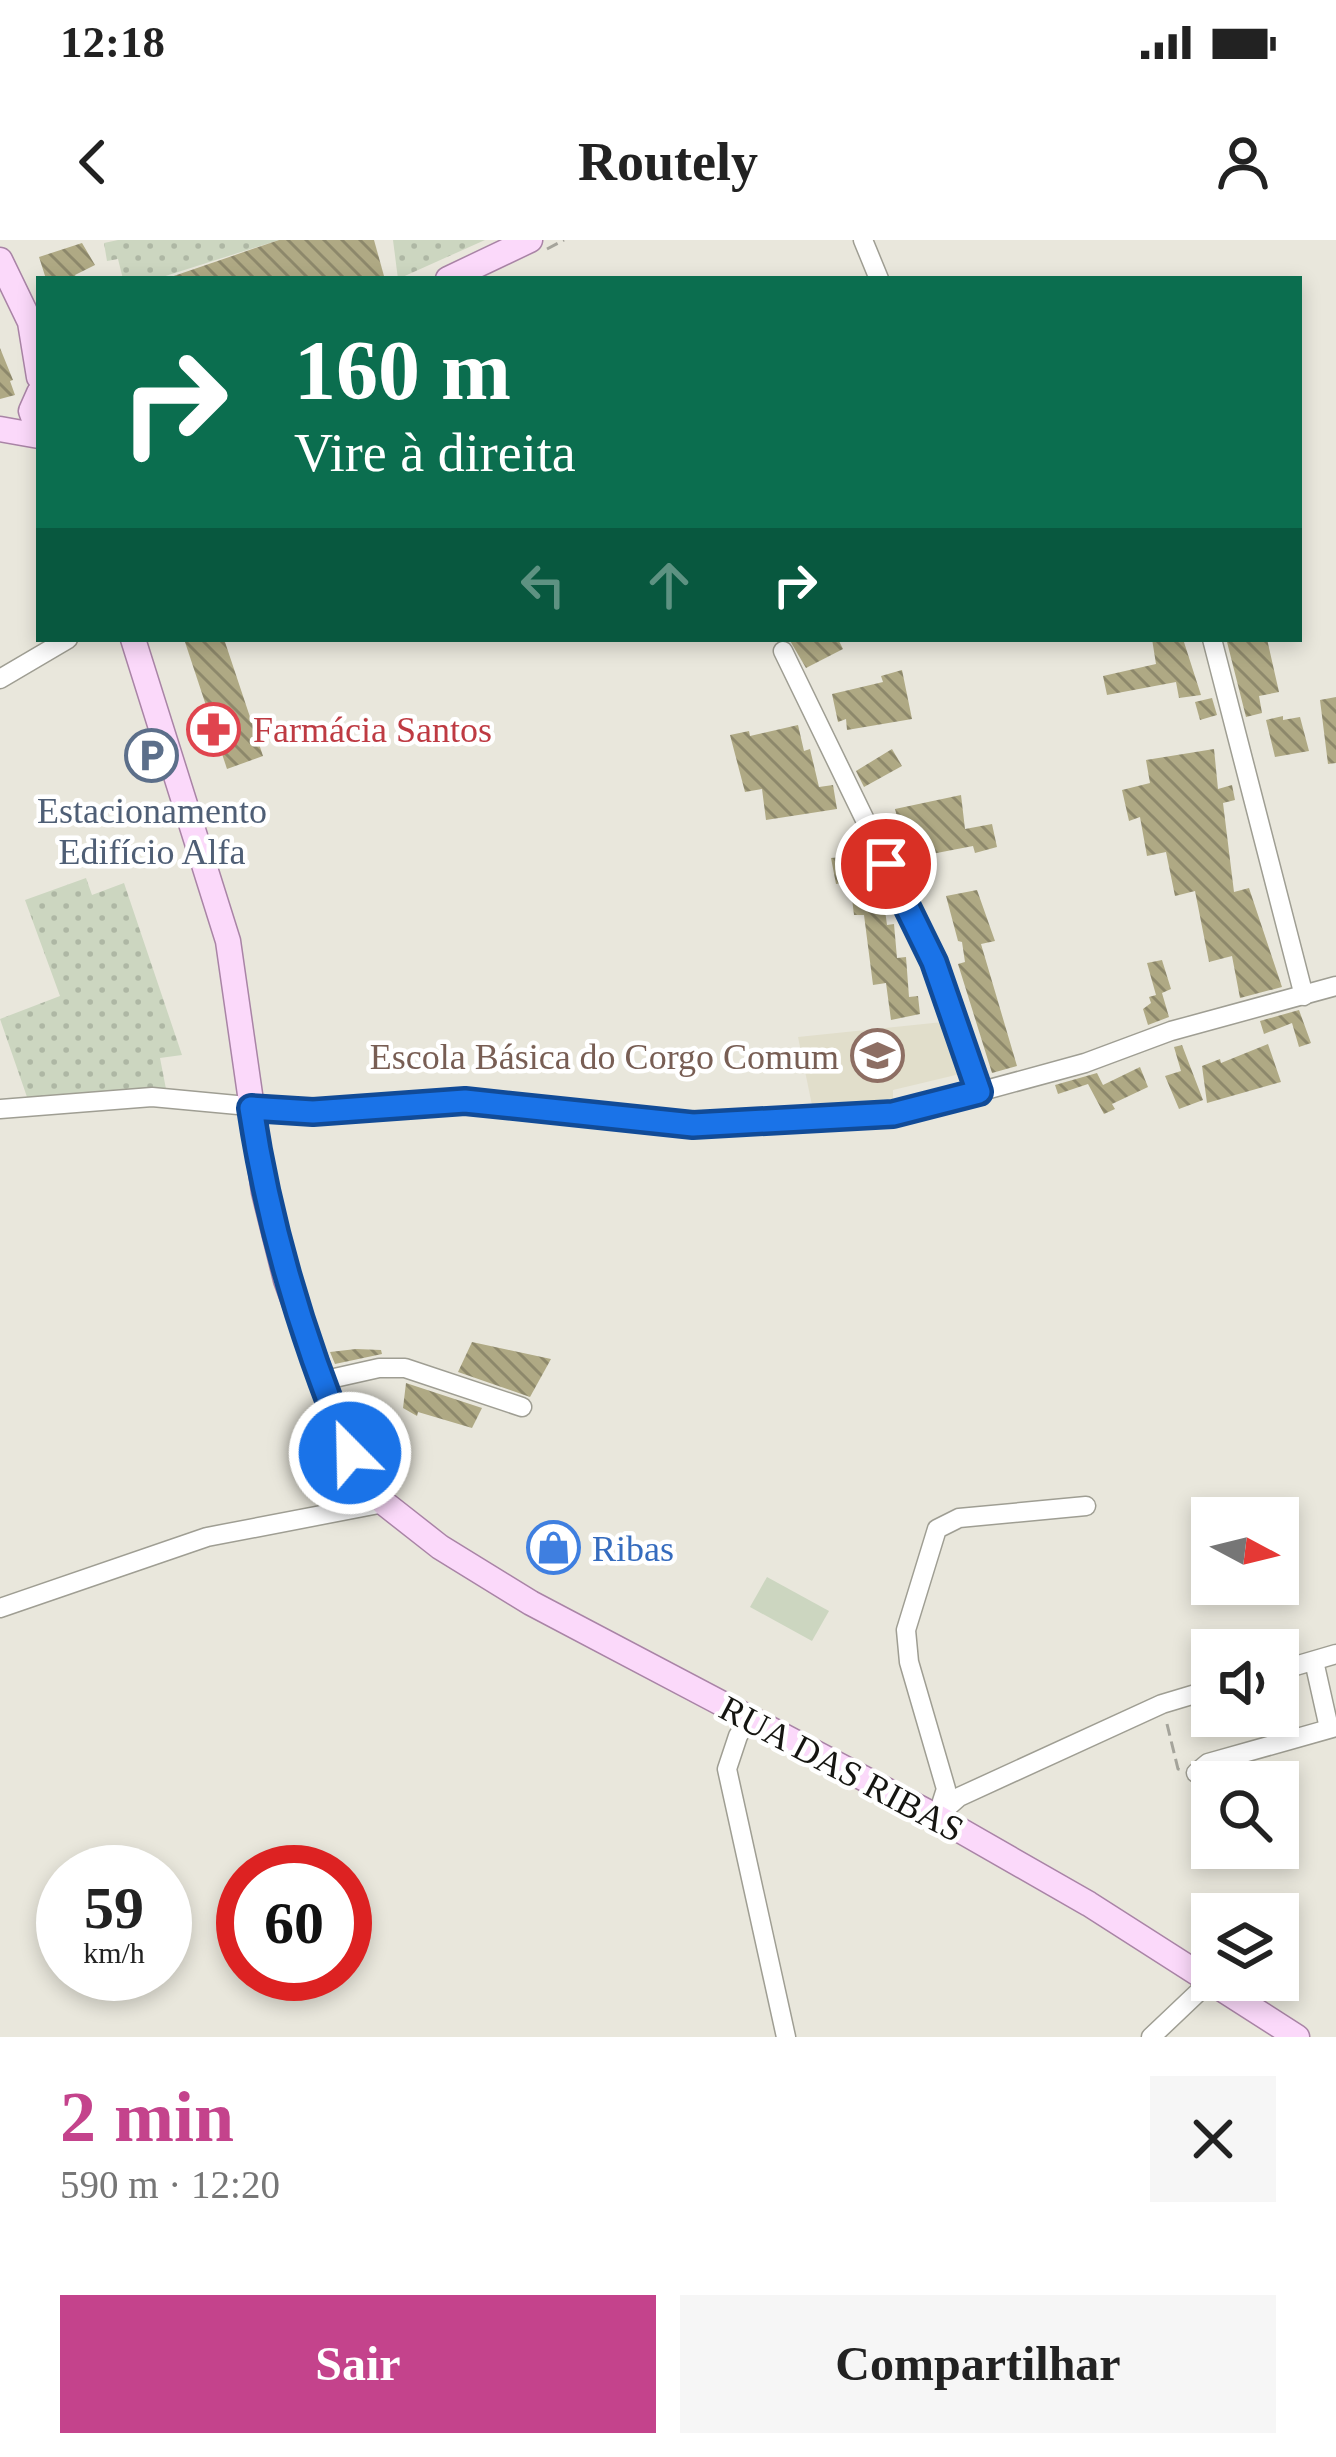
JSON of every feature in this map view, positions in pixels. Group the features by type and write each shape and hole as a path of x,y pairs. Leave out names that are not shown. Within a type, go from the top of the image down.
{"main road":[{"path":"454,276 530,240"},
{"path":"0,260 36,343"},
{"path":"0,419 36,392"},
{"path":"36,397 32,421 36,429"},
{"path":"0,429 36,435"},
{"name":"RUA DAS RIBAS","path":"134,642 228,941 264,1192 286,1280 350,1453 384,1503 440,1547 531,1603 937,1816 1089,1904 1191,1970"},
{"name":"RUA DAS RIBAS","path":"1239,2001 1297,2037"}],"street":[{"path":"863,240 878,276"},
{"path":"0,679 63,642"},
{"path":"1214,642 1304,995"},
{"path":"783,651 934,962 979,1092"},
{"path":"0,1109 152,1097 313,1112 465,1101 693,1125 893,1114 1084,1063 1171,1031 1336,986"},
{"path":"321,1382 379,1368 405,1368 522,1407"},
{"path":"0,1608 224,1532 384,1503"},
{"path":"937,1816 946,1789 909,1662 906,1630 937,1529 959,1518 1087,1506"},
{"path":"1299,1665 1336,1654"},
{"path":"1215,1761 1333,1727 1314,1661"},
{"path":"937,1816 959,1797 1162,1704 1191,1695"},
{"path":"749,1718 727,1769 785,2037"},
{"path":"1151,2037 1191,1999"}],"path":[{"path":"1162,1704 1178,1769 1191,1771"}],"shaded area":[{"name":"Escola Básica do Corgo Comum","path":"943,1022 960,1074 893,1090 893,1106 813,1110 798,1037"}],"green space":[{"path":"279,240 165,276 122,276 118,259 107,261 104,243"},
{"path":"393,240 485,240 405,276 398,276"},
{"path":"86,878 92,895 124,883 182,1055 160,1058 166,1089 27,1097 0,1019 60,996 25,900"},
{"path":"767,1577 829,1611 812,1641 750,1607"}],"building":[{"path":"279,240 374,240 384,276 174,276"},
{"path":"82,243 95,265 76,276 45,276 39,257"},
{"path":"0,348 15,395 0,399"},
{"path":"185,642 225,642 263,756 227,769"},
{"path":"791,642 840,642 843,649 806,668"},
{"path":"1152,642 1184,642 1201,695 1179,698 1176,682 1107,695 1103,676 1156,664"},
{"path":"1227,642 1268,642 1279,692 1259,696 1262,713 1246,717"},
{"path":"902,670 912,719 847,730 846,719 838,722 832,694 883,682 881,676"},
{"path":"1336,697 1336,763 1328,764 1320,700"},
{"path":"1212,698 1217,715 1200,720 1195,702"},
{"path":"1283,716 1283,720 1300,717 1309,751 1275,757 1266,720"},
{"path":"798,725 804,751 810,749 819,787 833,785 837,809 766,820 762,789 745,792 730,735 749,731 750,736"},
{"path":"892,749 902,766 864,787 856,771"},
{"path":"1214,749 1218,789 1232,785 1235,800 1223,803 1234,892 1249,888 1282,987 1240,998 1232,956 1209,962 1195,891 1175,896 1166,852 1147,856 1140,817 1129,821 1122,790 1150,783 1146,760"},
{"path":"961,795 965,829 992,824 997,847 975,853 973,846 916,857 909,826 900,828 895,809"},
{"path":"862,855 864,891 882,888 887,925 894,924 897,958 906,957 909,997 918,996 920,1014 891,1020 886,983 873,985 864,915 854,915 850,882 836,884 831,858"},
{"path":"977,890 995,941 981,944 1017,1066 992,1073 958,964 965,962 962,942 946,896"},
{"path":"1162,960 1171,989 1162,993 1169,1017 1148,1025 1143,1009 1151,1003 1149,997 1156,995 1147,963"},
{"path":"1299,1010 1311,1043 1299,1047 1292,1023 1264,1034 1260,1021"},
{"path":"1268,1044 1281,1082 1207,1103 1202,1066"},
{"path":"1182,1045 1203,1100 1179,1109 1165,1076 1181,1071 1174,1047"},
{"path":"1140,1067 1148,1087 1112,1104 1115,1109 1104,1114 1088,1084 1058,1094 1055,1085 1097,1073 1103,1085"},
{"path":"472,1342 551,1359 530,1397 458,1372"},
{"path":"381,1350 382,1354 335,1364 330,1352"},
{"path":"406,1383 482,1408 472,1428 418,1412 417,1416 403,1408"}],"place":[{"name":"Farmácia Santos","path":"214,729"},
{"name":"Estacionamento Edifício Alfa","path":"152,755"},
{"name":"Escola Básica do Corgo Comum","path":"878,1056"},
{"name":"Ribas","path":"553,1548"}],"route":[{"path":"350,1453 286,1280 264,1192 251,1108 313,1112 465,1101 693,1125 893,1114 979,1092 934,962 886,864"}]}
